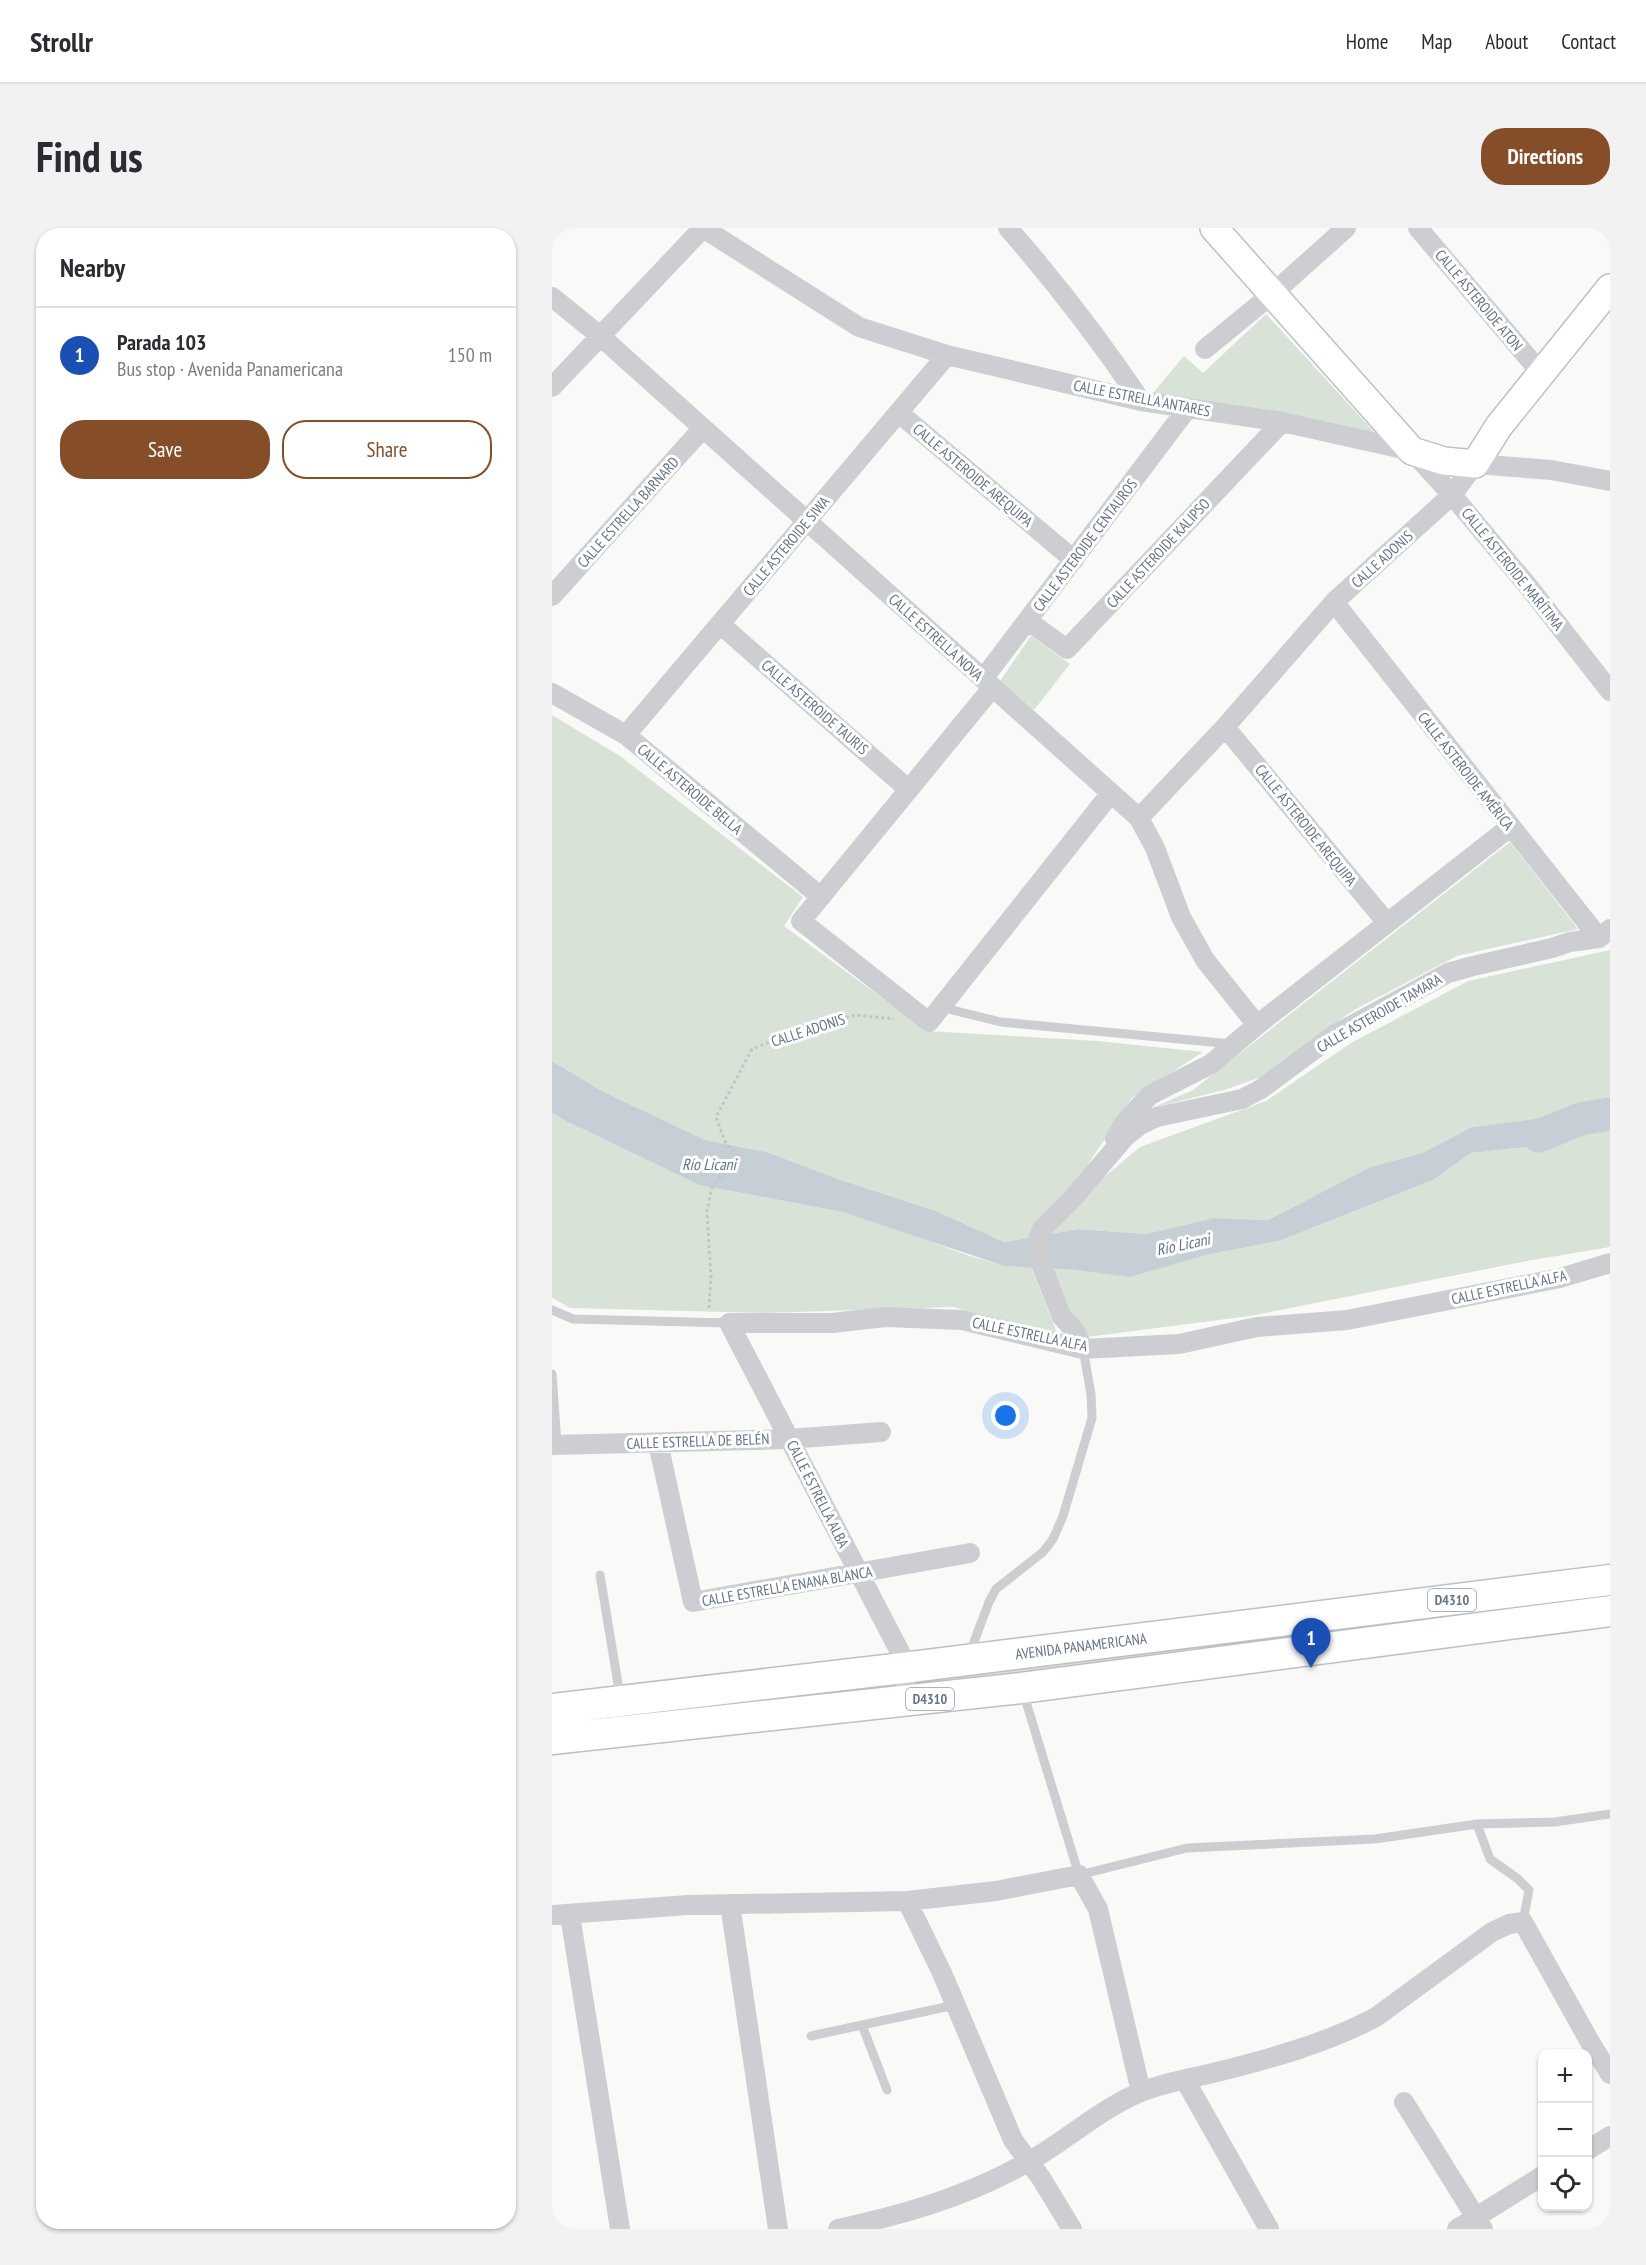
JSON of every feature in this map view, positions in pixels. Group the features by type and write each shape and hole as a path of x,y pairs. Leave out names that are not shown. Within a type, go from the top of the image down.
{"main road":[{"name":"AVENIDA PANAMERICANA","path":"552,1709 1610,1580"},
{"name":"D4310","path":"552,1739 1021,1688 1610,1611"}],"street":[{"path":"552,387 703,228"},
{"name":"CALLE ESTRELLA ANTARES","path":"703,228 859,327 947,355 1141,401 1282,422 1412,451 1444,461 1551,470 1610,481"},
{"path":"1008,228 1088,324 1141,401"},
{"path":"1214,228 1271,295 1412,451"},
{"path":"1205,349 1347,228"},
{"name":"CALLE ASTEROIDE ATON","path":"1418,228 1541,373"},
{"name":"CALLE ADONIS","path":"1139,818 1225,727 1334,602 1452,495 1499,426 1610,288"},
{"name":"CALLE ESTRELLA NOVA","path":"552,297 599,335 1139,818 1155,848 1181,917 1205,960 1257,1025"},
{"name":"CALLE ASTEROIDE SIWA","path":"626,735 947,355"},
{"name":"CALLE ASTEROIDE CENTAUROS","path":"934,1015 801,921 909,790 988,683 1028,621 1187,409"},
{"name":"CALLE ASTEROIDE AREQUIPA","path":"898,413 1074,560"},
{"name":"CALLE ASTEROIDE KALIPSO","path":"1028,621 1067,649 1282,422"},
{"name":"CALLE ESTRELLA BARNARD","path":"552,596 703,428"},
{"name":"CALLE ASTEROIDE MARÍTIMA","path":"1412,451 1528,586 1610,691"},
{"name":"CALLE ASTEROIDE AMÉRICA","path":"1334,602 1510,827 1604,934"},
{"name":"CALLE ASTEROIDE TAURIS","path":"720,624 909,790"},
{"name":"CALLE ASTEROIDE BELLA","path":"552,693 626,735 821,897"},
{"name":"CALLE ASTEROIDE AREQUIPA","path":"1225,727 1387,923"},
{"path":"934,1015 1111,793"},
{"path":"1083,1349 1075,1331 1062,1317 1035,1249 1042,1229 1074,1197 1102,1163 1125,1122 1136,1108 1150,1095 1211,1064 1257,1025 1510,827"},
{"name":"CALLE ASTEROIDE TAMARA","path":"1102,1163 1125,1137 1140,1125 1157,1117 1242,1099 1261,1089 1334,1035 1448,973 1604,934"},
{"name":"CALLE ESTRELLA ALFA","path":"729,1323 832,1323 885,1317 962,1320 1083,1349 1179,1344 1257,1327 1347,1320 1560,1278 1610,1263"},
{"name":"CALLE ESTRELLA ALBA","path":"729,1323 900,1652 908,1701"},
{"name":"CALLE ESTRELLA DE BELÉN","path":"555,1444 789,1439 880,1432"},
{"name":"CALLE ESTRELLA ENANA BLANCA","path":"658,1443 693,1602 969,1553"},
{"path":"620,2229 561,1915 730,1904 907,1901 996,1891 1079,1875 1098,1909 1141,2092"},
{"path":"907,1901 1013,2140 1072,2229"},
{"path":"730,1904 778,2229"},
{"path":"838,2229 891,2217 986,2185 1029,2162 1089,2121 1141,2092 1285,2054 1355,2028 1376,2017 1492,1932 1509,1924 1523,1922 1610,2074"},
{"path":"1185,2080 1269,2229"},
{"path":"1404,2102 1479,2223"},
{"path":"1592,2147 1610,2136"},
{"path":"1457,2229 1479,2223 1538,2179"}],"lane":[{"path":"934,1015 1235,1044"},
{"name":"CALLE ESTRELLA ALFA","path":"552,1310 573,1319 729,1323"},
{"path":"968,1660 996,1589 1043,1552 1053,1539 1063,1516 1092,1418 1091,1394 1083,1349"},
{"path":"552,1374 555,1444"},
{"path":"600,1575 620,1702"},
{"path":"1021,1688 1079,1875 1187,1848 1374,1839 1477,1824 1555,1822 1610,1814"},
{"path":"1477,1824 1490,1859 1529,1890 1523,1922"},
{"path":"811,2036 955,2005"},
{"path":"862,2025 887,2090"}],"path":[{"name":"CALLE ADONIS","path":"708,1322 711,1277 707,1210 712,1187 738,1156 726,1144 716,1117 752,1049 813,1025 856,1015 934,1015"}],"shaded area":[{"path":"1266,314 1376,434 1153,393 1184,356 1203,373"},
{"path":"1031,636 1070,664 1034,710 1000,681"},
{"path":"552,715 620,756 803,897 784,926 927,1031 1098,1041 1203,1052 1132,1098 1087,1166 1103,1178 1140,1147 1266,1101 1351,1043 1468,981 1610,950 1610,1247 1527,1261 1250,1316 1087,1337 1073,1317 1053,1269 1076,1270 1206,1255 1279,1241 1433,1180 1471,1153 1535,1146 1590,1125 1523,1121 1472,1127 1422,1153 1370,1167 1268,1220 1214,1218 1146,1234 1079,1229 1004,1242 936,1211 832,1177 767,1152 705,1140 602,1091 552,1061"},
{"path":"1510,842 1578,929 1457,956 1354,1010 1261,1077 1224,1090 1152,1108 1193,1090"},
{"path":"552,1113 699,1185 843,1212 1004,1266 1031,1267 1058,1335 953,1307 764,1313 570,1308 552,1298"},
{"path":"1610,1589 1610,1600 921,1691 920,1680"}],"water":[{"name":"Río Licani","path":"552,1061 602,1091 705,1140 767,1152 835,1178 936,1211 1004,1242 1079,1229 1146,1234 1214,1218 1268,1220 1370,1167 1422,1153 1472,1127 1576,1114 1591,1125 1535,1146 1471,1153 1433,1180 1279,1241 1206,1255 1130,1277 1076,1270 1004,1266 843,1212 699,1185 552,1113"}],"waterway":[{"name":"Río Licani","path":"1539,1136 1580,1119 1610,1114"}],"place":[{"name":"Parada 103","path":"1311,1668"}]}
